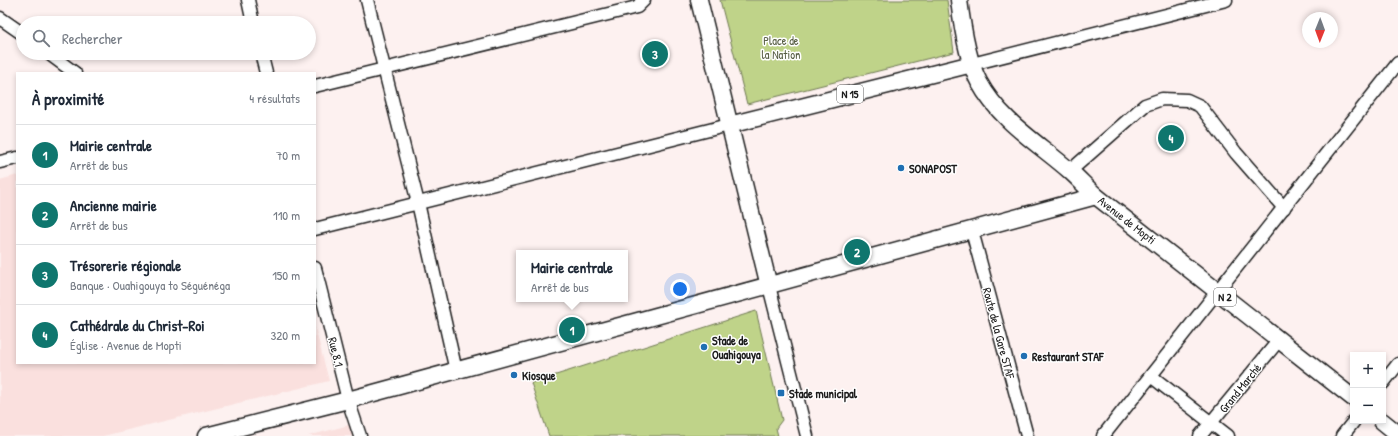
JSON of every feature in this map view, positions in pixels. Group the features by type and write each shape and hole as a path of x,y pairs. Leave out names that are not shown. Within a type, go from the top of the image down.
{"main road":[{"name":"Avenue de Mopti","path":"959,0 962,25 978,82 989,98 1015,127 1070,171 1096,196 1350,396"},
{"path":"696,1 769,286"},
{"name":"N 15","path":"729,125 972,64"},
{"path":"206,436 456,371 1096,196"},
{"path":"1386,424 1398,434"}],"street":[{"path":"248,0 252,16"},
{"path":"367,0 386,69 456,371"},
{"path":"316,86 637,7 644,0"},
{"path":"972,64 1226,0"},
{"path":"0,18 16,29"},
{"path":"57,60 74,72"},
{"path":"263,60 266,72"},
{"path":"1103,436 1398,63"},
{"path":"1070,171 1145,105 1162,99 1187,100 1200,106 1236,152 1284,208"},
{"path":"316,229 729,125"},
{"path":"0,162 16,158"},
{"name":"Route de la Gare STAF","path":"972,231 1027,436"},
{"name":"Rue 8.1","path":"316,272 348,400 360,436"},
{"path":"769,286 807,436"},
{"name":"Grand Marché","path":"1200,436 1279,340"},
{"path":"1386,380 1398,364"},
{"path":"1151,376 1228,436"},
{"path":"1342,436 1352,424"}],"shaded area":[{"path":"16,175 16,364 316,364 316,331 329,381 103,436 0,436 0,180"},
{"path":"349,425 353,436 308,436"}],"green space":[{"name":"Place de la Nation","path":"720,0 947,0 954,52 747,104"},
{"name":"Stade de Ouahigouya","path":"756,311 782,420 776,428 778,436 549,436 531,383"}],"place":[{"name":"Trésorerie régionale","path":"655,54"},
{"name":"Cathédrale du Christ-Roi","path":"1171,138"},
{"name":"SONAPOST","path":"901,168"},
{"name":"Ancienne mairie","path":"857,252"},
{"name":"Mairie centrale","path":"572,330"},
{"name":"Stade de Ouahigouya","path":"704,347"},
{"name":"Restaurant STAF","path":"1024,356"},
{"name":"Kiosque","path":"514,375"},
{"name":"Stade municipal","path":"781,393"}]}
